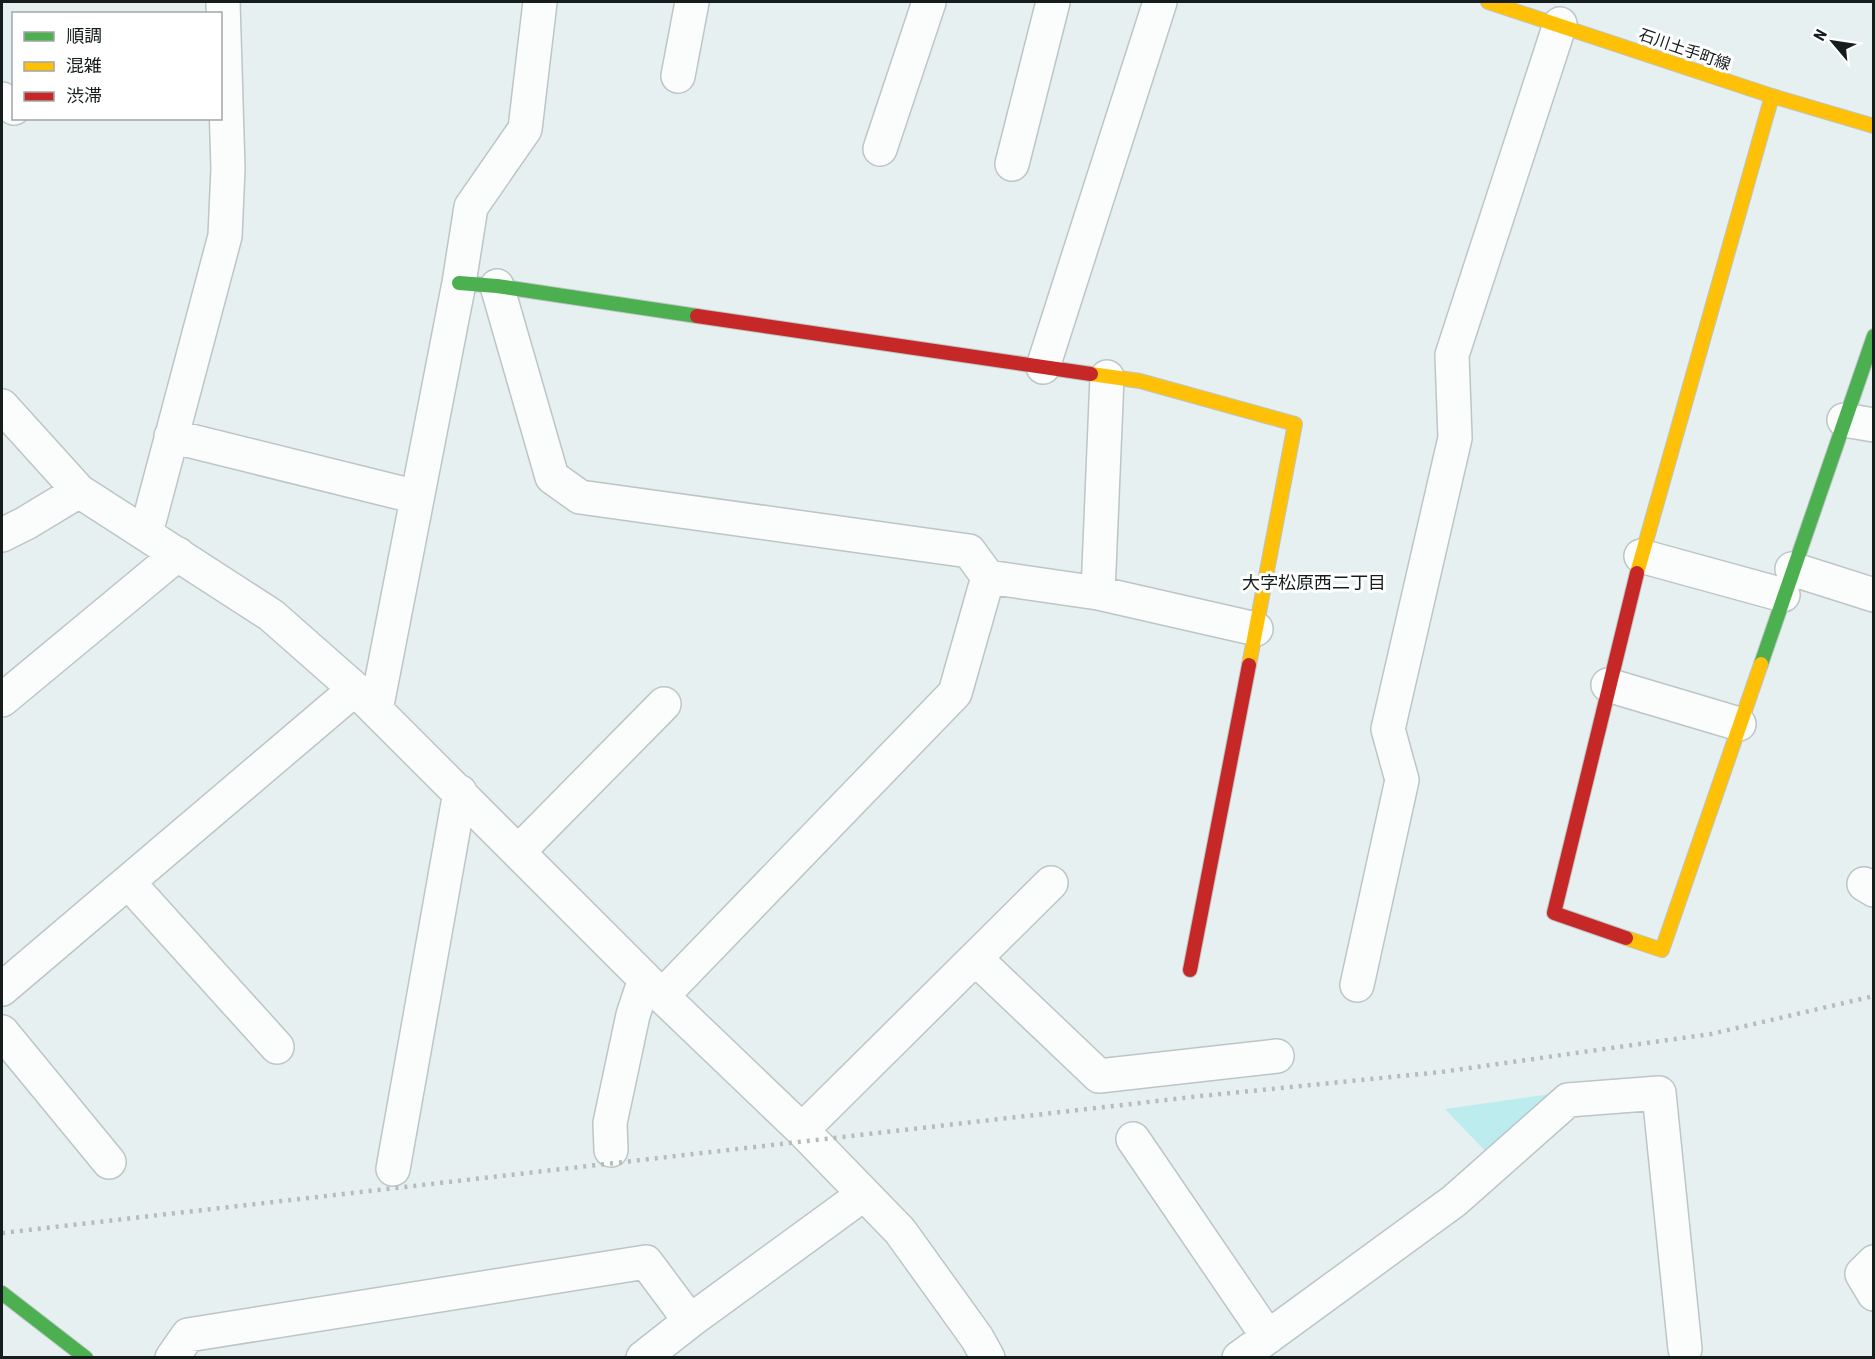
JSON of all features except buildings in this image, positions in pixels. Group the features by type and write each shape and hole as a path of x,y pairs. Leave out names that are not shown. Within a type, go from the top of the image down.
{"street":[{"path":"146,533 225,236 228,169 223,2"},
{"path":"2,989 128,882 366,700 417,497 459,283 471,207 525,129 540,2"},
{"path":"678,76 692,2"},
{"path":"880,149 929,2"},
{"path":"1012,164 1053,2"},
{"path":"1043,367 1160,2"},
{"name":"石川土手町線","path":"1488,2 1772,96 1874,126"},
{"path":"1357,985 1402,780 1388,729 1455,438 1452,355 1560,24"},
{"path":"1772,96 1641,556 1554,913 1662,950 1788,582 1859,423 1874,336"},
{"path":"459,283 497,286 1140,381 1295,424 1190,970"},
{"path":"497,286 552,477 580,497 969,551 988,577 1098,593 1256,629"},
{"path":"1098,593 1107,377"},
{"path":"2,406 79,491 271,615 366,700 654,987 802,1130 900,1231 977,1338 988,1358"},
{"path":"171,436 417,497"},
{"path":"2,535 79,491"},
{"path":"2,700 178,554"},
{"path":"1641,556 1874,595"},
{"path":"611,1150 610,1124 633,1015 654,987 955,693 988,577"},
{"path":"1608,685 1739,724"},
{"path":"519,851 664,704"},
{"path":"393,1169 460,792"},
{"path":"128,882 277,1047"},
{"path":"802,1130 1051,883"},
{"path":"976,959 1099,1076 1277,1056"},
{"path":"2,1032 109,1162"},
{"path":"1239,1358 1454,1201 1568,1100 1659,1093 1685,1349"},
{"path":"1133,1139 1268,1337"},
{"path":"643,1358 864,1194"},
{"path":"172,1358 188,1335 646,1262 690,1321"},
{"path":"1874,1262 1862,1274 1874,1294"},
{"path":"2,1293 86,1358"}],"shaded area":[{"path":"1558,1093 1491,1157 1445,1109"}],"railway":[{"path":"2,1233 1201,1096 1441,1072 1711,1034 1874,996"}],"traffic: fast":[{"path":"459,283 497,286 697,316"},
{"path":"1761,664 1874,336"},
{"path":"2,1293 86,1358"}],"traffic: slow":[{"path":"1488,2 1772,96 1874,126"},
{"path":"1637,573 1772,96"},
{"path":"1091,374 1140,381 1295,424 1249,665"},
{"path":"1626,938 1662,950 1761,664"}],"traffic: jam":[{"path":"697,316 1091,374"},
{"path":"1626,938 1554,913 1637,573"},
{"path":"1190,970 1249,665"}],"district":[{"name":"大字松原西二丁目","path":"1314,583"}]}
